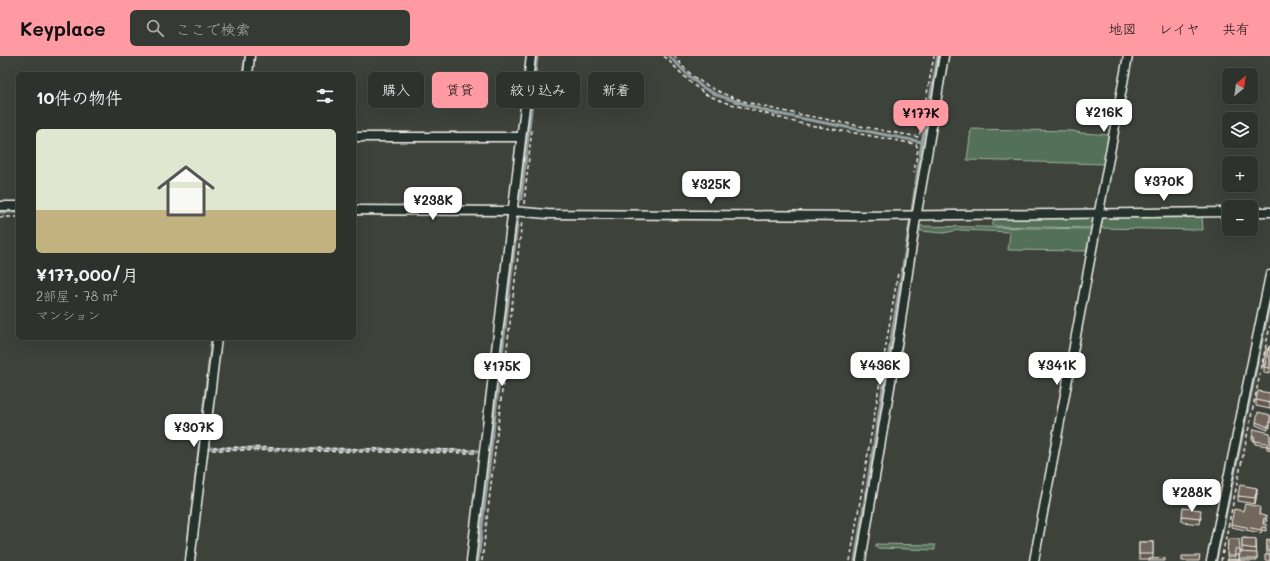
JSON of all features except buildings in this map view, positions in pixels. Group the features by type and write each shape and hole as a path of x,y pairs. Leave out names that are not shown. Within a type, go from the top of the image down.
{"street":[{"path":"248,72 250,56"},
{"path":"472,561 531,56"},
{"path":"861,561 914,215 944,56"},
{"path":"1034,561 1128,56"},
{"path":"356,137 521,137"},
{"path":"0,206 16,206"},
{"path":"356,210 512,211 546,214 914,215 1222,212"},
{"path":"1258,212 1270,212"},
{"path":"1211,561 1270,275"},
{"path":"190,561 217,340"}],"path":[{"path":"664,56 691,83 705,94 724,102 798,123 916,144 918,149 913,178"},
{"path":"674,56 700,81 727,95 788,112 919,137 934,56"},
{"path":"482,561 532,127"},
{"path":"0,217 16,217"},
{"path":"850,561 899,269"},
{"path":"1221,561 1270,326"},
{"path":"204,448 485,451"}],"green space":[{"path":"971,129 1073,131 1111,135 1104,164 967,160"},
{"path":"1202,215 1203,230 1100,228 1102,219 1106,216"},
{"path":"993,218 1094,218 1092,228 993,226"},
{"path":"920,226 1093,229 1088,251 1008,250 1010,232 960,230 943,233 920,231"},
{"path":"876,544 935,545 935,550 876,548"}],"waterway":[{"path":"243,72 246,56"},
{"path":"521,199 537,56"},
{"path":"669,56 702,87 717,95 769,112 922,142"},
{"path":"855,561 922,142 938,56"},
{"path":"0,212 16,212"},
{"path":"356,214 502,215"},
{"path":"478,561 518,216 515,216"},
{"path":"1216,561 1270,302"},
{"path":"186,561 212,340"},
{"path":"207,448 482,451"}]}
